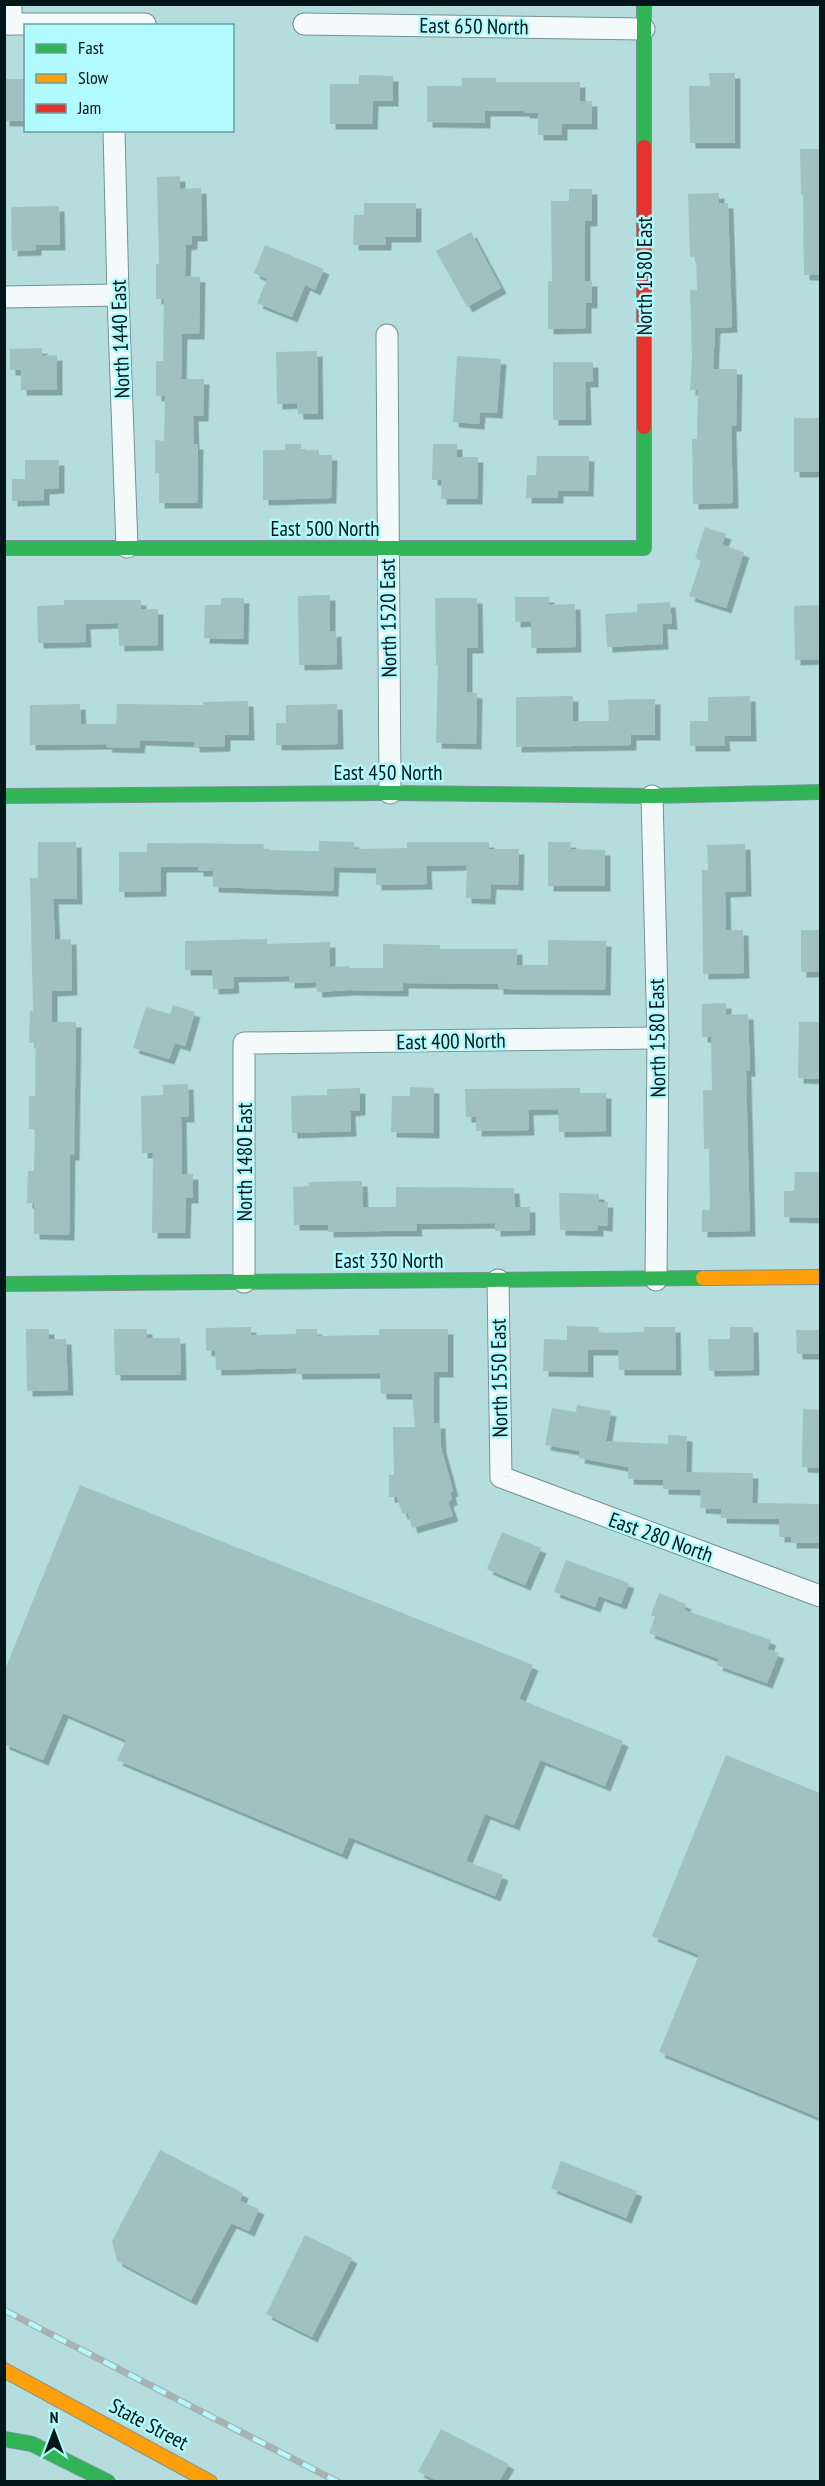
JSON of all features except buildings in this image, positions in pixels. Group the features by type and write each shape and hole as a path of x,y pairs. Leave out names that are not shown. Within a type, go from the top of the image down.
{"street":[{"name":"North 1580 East","path":"644,4 644,548"},
{"path":"9,18 97,24"},
{"name":"East 650 North","path":"304,24 644,29"},
{"name":"North 1440 East","path":"114,132 127,548"},
{"path":"4,297 118,295"},
{"name":"North 1520 East","path":"387,335 390,793"},
{"name":"East 500 North","path":"4,548 644,548"},
{"name":"East 450 North","path":"4,796 390,793 652,796 820,792"},
{"name":"North 1580 East","path":"652,796 658,1038 656,1280"},
{"name":"East 400 North","path":"244,1043 658,1038"},
{"name":"North 1480 East","path":"244,1043 244,1282"},
{"name":"East 330 North","path":"4,1284 820,1277"},
{"name":"North 1550 East","path":"498,1280 501,1477"},
{"name":"East 280 North","path":"501,1477 820,1596"},
{"name":"State Street","path":"4,2370 210,2481"},
{"path":"4,2439 32,2444 108,2481"}],"railway":[{"path":"4,2310 338,2482"}],"traffic: fast":[{"path":"644,4 644,147"},
{"path":"4,548 644,548 644,427"},
{"path":"4,796 390,793 652,796 820,792"},
{"path":"4,1284 703,1278"},
{"path":"4,2439 32,2444 108,2482"}],"traffic: slow":[{"path":"703,1278 820,1277"},
{"path":"4,2370 210,2482"}],"traffic: jam":[{"path":"644,147 644,427"}]}
